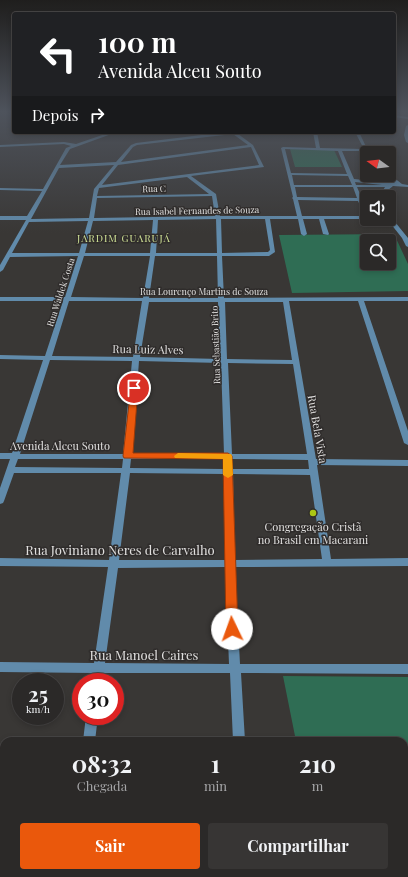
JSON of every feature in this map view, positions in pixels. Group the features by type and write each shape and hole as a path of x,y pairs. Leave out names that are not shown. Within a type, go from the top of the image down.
{"street":[{"path":"0,270 66,152"},
{"name":"Rua Waldek Costa","path":"0,501 82,254 91,220 94,197 98,187 127,152"},
{"path":"57,167 119,163 206,152"},
{"path":"98,187 262,166 255,152"},
{"path":"284,152 294,198 304,234"},
{"path":"294,198 360,200 340,152"},
{"path":"290,174 350,177 390,185"},
{"path":"188,176 214,195"},
{"path":"396,182 400,185"},
{"path":"385,190 390,185"},
{"path":"292,186 408,186"},
{"path":"0,190 44,190"},
{"name":"Rua C","path":"94,197 214,195"},
{"name":"Rua Sebastião Brito","path":"214,195 218,218 220,254 228,456 229,562 239,737"},
{"path":"8,255 272,253 273,251 267,217"},
{"name":"Rua Isabel Fernandes de Souza","path":"0,218 28,220 91,220 360,217"},
{"path":"321,218 326,234"},
{"path":"98,673 128,456 136,361 153,254 156,219"},
{"path":"395,226 408,244"},
{"name":"Rua Lourenço Martins de Souza","path":"0,299 408,299"},
{"name":"Rua Bela Vista","path":"286,300 327,562"},
{"path":"360,300 408,443"},
{"name":"Rua Luiz Alves","path":"0,357 136,361 296,362"},
{"name":"Avenida Alceu Souto","path":"0,456 228,456 408,463"},
{"path":"10,470 314,472"},
{"name":"Rua Joviniano Neres de Carvalho","path":"0,562 114,564 229,562 408,562"},
{"name":"Rua Manoel Caires","path":"0,666 99,668 408,669"},
{"path":"89,737 91,725"}],"green space":[{"path":"291,152 335,152 342,167 295,167"},
{"path":"360,234 360,270 396,270 396,238 408,264 408,291 292,293 279,235"},
{"path":"283,676 408,677 408,737 295,737"}],"slow traffic":[{"path":"178,456 228,456 228,475"}],"place":[{"name":"Congregação Cristã no Brasil em Macarani","path":"313,513"}],"district":[{"name":"JARDIM GUARUJÁ","path":"124,238"}],"route":[{"path":"134,388 128,456 228,456 229,562 232,629"}]}
